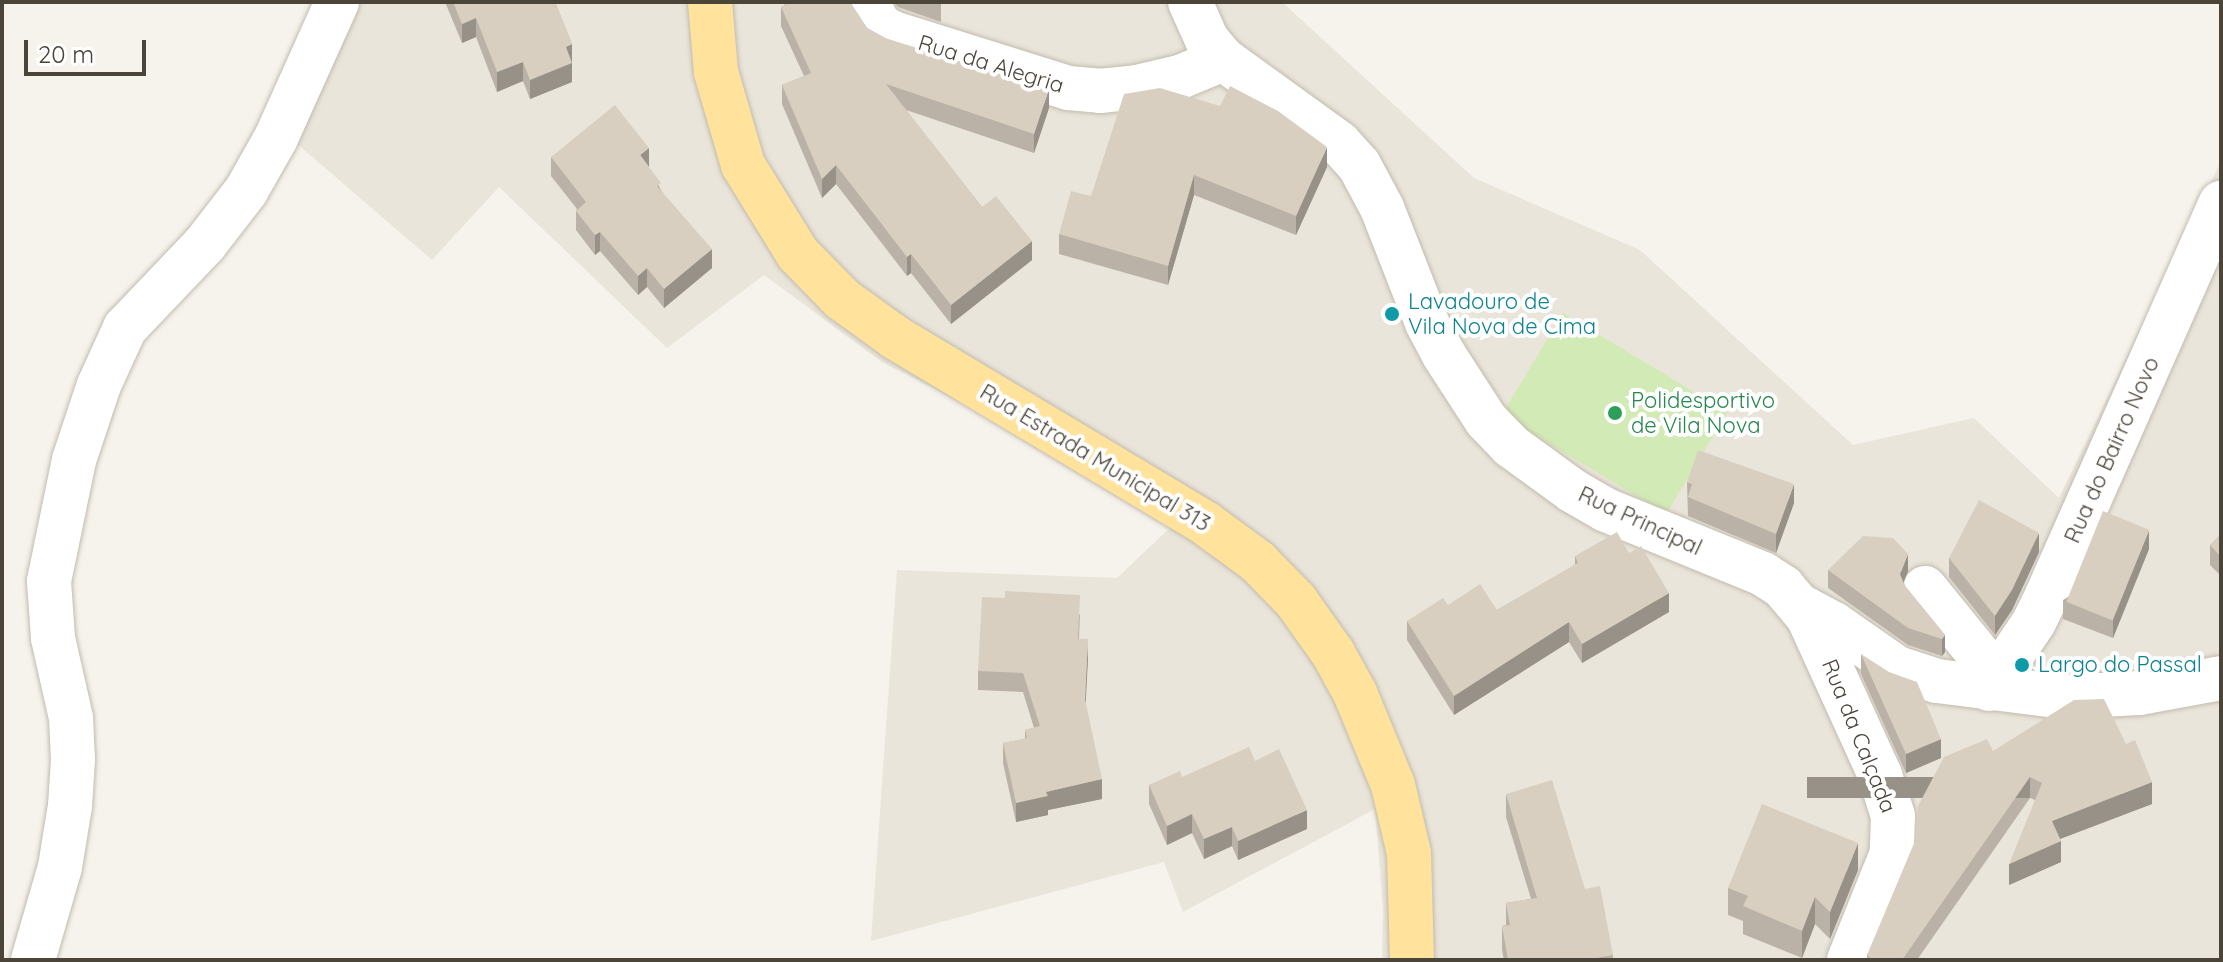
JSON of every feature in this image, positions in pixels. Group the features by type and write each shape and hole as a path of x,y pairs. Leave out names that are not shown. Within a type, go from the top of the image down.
{"main road":[{"name":"Rua Estrada Municipal 313","path":"710,2 716,72 739,153 770,213 798,254 842,299 896,338 1205,523 1258,562 1296,601 1333,653 1355,693 1393,785 1409,853 1412,960"}],"street":[{"path":"33,960 60,867 70,806 73,760 71,718 53,638 49,581 74,460 99,385 125,328 205,244 246,191 276,138 337,2"},
{"name":"Rua da Alegria","path":"867,2 879,25 893,33 1068,88 1100,91 1137,87 1180,77 1223,59"},
{"name":"Rua Principal","path":"1190,2 1207,40 1223,59 1339,143 1359,165 1382,208 1427,323 1444,355 1486,420 1511,446 1573,491 1606,510 1763,574 1783,587 1800,606"},
{"name":"Rua do Bairro Novo","path":"1993,683 2047,595 2221,203"},
{"path":"1925,588 1993,683"},
{"path":"1800,606 1911,674 1993,683 2037,695 2100,696 2221,678"},
{"name":"Rua da Calçada","path":"1800,606 1818,637 1880,775 1893,816 1892,853 1849,960"}],"shaded area":[{"path":"318,2 1282,2 1474,178 1640,250 1853,445 1974,418 2059,498 2221,161 2221,699 2218,700 2221,707 2221,960 1382,960 1383,909 1375,809 1183,912 1164,862 871,941 897,570 1117,578 1175,523 1034,440 882,362 764,275 667,348 499,187 432,260 267,118"}],"green space":[{"name":"Polidesportivo de Vila Nova","path":"1563,313 1728,412 1666,514 1502,415"}],"building":[{"path":"453,2 555,2 572,44 566,47 572,63 530,80 523,62 497,72 476,18 462,24"},
{"path":"792,2 850,2 867,28 885,38 1049,89 1034,134 886,84 982,207 996,196 1032,241 951,305 911,254 907,257 836,165 822,179 782,85 811,73 781,7"},
{"path":"1230,86 1278,111 1327,147 1296,216 1194,175 1168,266 1059,234 1071,191 1091,196 1124,94 1160,88 1220,106"},
{"path":"615,105 649,148 640,155 661,183 657,186 712,249 664,289 647,268 638,276 600,232 595,235 576,211 586,202 551,157"},
{"path":"1698,450 1794,484 1776,534 1688,497 1692,484 1687,482"},
{"path":"1979,500 2039,533 2012,590 1995,616 1949,558"},
{"path":"2103,511 2149,530 2113,621 2066,602"},
{"path":"1617,532 1629,553 1641,546 1669,593 1582,644 1569,622 1454,696 1407,621 1443,598 1448,605 1480,584 1497,610 1578,563 1575,556"},
{"path":"2221,534 2221,557 2210,545"},
{"path":"1863,536 1893,538 1908,554 1900,574 1905,586 1945,635 1942,639 1908,628 1828,570"},
{"path":"1005,591 1080,595 1078,639 1088,639 1085,699 1102,779 1046,792 1048,796 1016,803 1003,743 1027,738 1025,730 1040,726 1023,673 978,671 982,597 1005,598"},
{"path":"1861,654 1889,672 1917,682 1941,739 1906,754"},
{"path":"2104,699 2126,744 2135,740 2152,782 2052,821 2061,841 2009,864 2042,783 2030,777 1902,960 1872,960 1867,955 1915,841 1918,806 1944,757 1987,739 1993,751 2074,700"},
{"path":"1249,747 1255,761 1279,749 1307,810 1238,841 1232,827 1204,839 1192,814 1167,826 1149,785 1180,771 1182,777"},
{"path":"1552,780 1585,889 1600,886 1613,955 1591,960 1508,960 1502,926 1510,925 1506,903 1537,898 1506,794"},
{"path":"1762,804 1858,843 1830,912 1815,897 1802,931 1743,906 1748,896 1728,888"}],"place":[{"name":"Lavadouro de Vila Nova de Cima","path":"1392,314"},
{"name":"Polidesportivo de Vila Nova","path":"1615,413"},
{"name":"Largo do Passal","path":"2022,665"}]}
